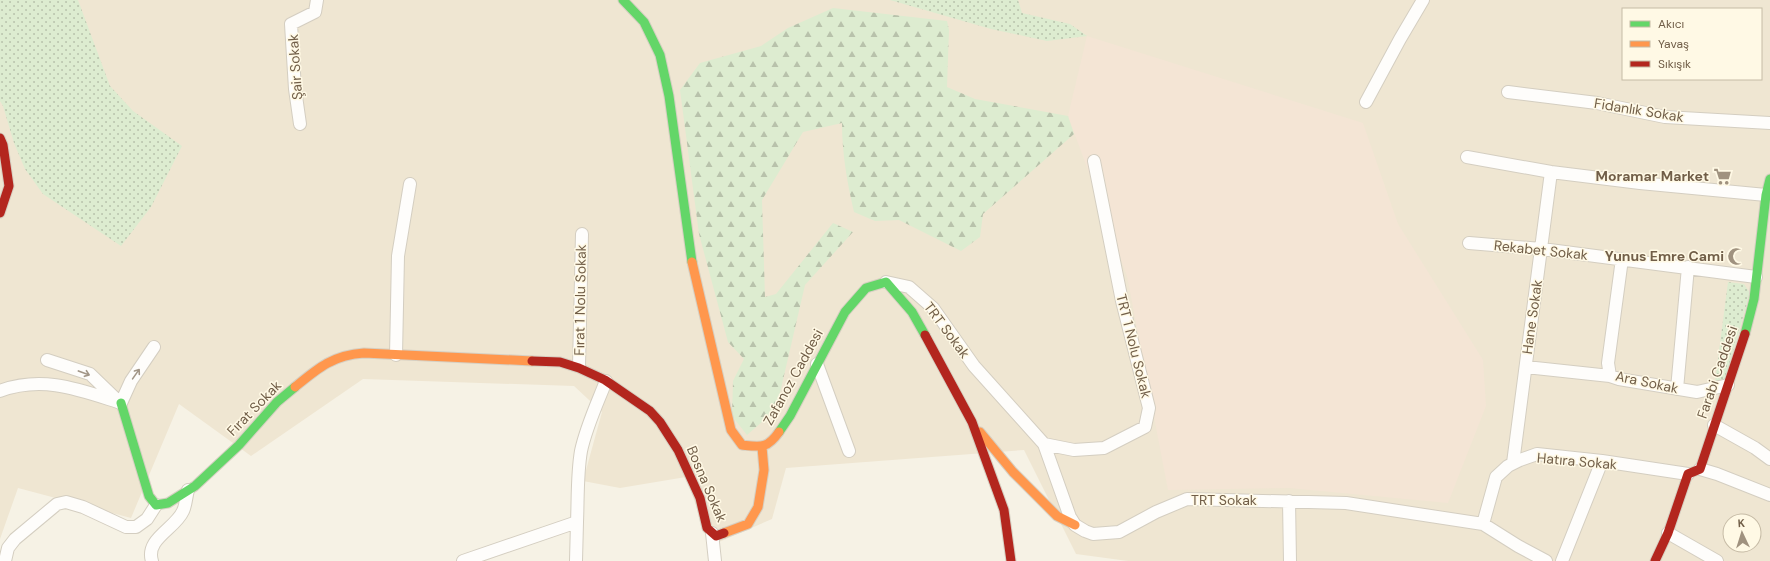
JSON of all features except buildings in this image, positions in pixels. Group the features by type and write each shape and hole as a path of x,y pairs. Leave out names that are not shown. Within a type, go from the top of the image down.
{"street":[{"name":"Şair Sokak","path":"300,124 295,89 291,24 315,12 317,0"},
{"path":"623,0 644,22 660,55 669,96 689,250 731,430 742,445 762,446"},
{"path":"1366,102 1400,39 1424,0"},
{"name":"Fidanlık Sokak","path":"1508,92 1597,103 1665,116 1770,123"},
{"path":"0,138 2,158 9,186 0,213"},
{"path":"1467,157 1551,172 1766,196"},
{"name":"TRT 1 Nolu Sokak","path":"1044,444 1074,450 1104,448 1145,427 1148,408 1122,301 1094,161"},
{"name":"Hane Sokak","path":"1513,463 1551,172"},
{"name":"Farabi Caddesi","path":"1700,469 1748,324 1754,299 1766,196 1770,179"},
{"path":"396,355 398,256 410,184"},
{"name":"Fırat 1 Nolu Sokak","path":"578,366 582,234"},
{"name":"Rekabet Sokak","path":"1469,243 1622,258 1756,277"},
{"name":"Ara Sokak","path":"1622,258 1608,363 1610,376 1677,390 1697,392 1728,385"},
{"path":"1677,390 1688,267"},
{"path":"886,282 912,312 972,422 1004,510 1011,561"},
{"name":"Zafanoz Caddesi","path":"762,446 774,438 790,416 845,312 866,288 886,282"},
{"name":"TRT Sokak","path":"886,282 909,287 933,308 974,366 1044,444 1070,518 1075,525 1084,531 1092,534 1120,532 1156,512 1187,499 1346,503 1483,524 1518,546 1546,561"},
{"path":"121,403 131,381 154,347"},
{"name":"Fırat Sokak","path":"156,505 168,503 195,486 239,444 277,402 320,366 350,354 560,362 578,366 606,381"},
{"path":"5,561 8,548 15,539 57,504 66,502 83,507 126,527 136,527 147,519 156,505 149,496 121,403 90,374 47,360"},
{"path":"817,364 849,451"},
{"path":"1526,368 1610,376"},
{"path":"576,561 578,483 581,451 590,421 606,381"},
{"name":"Bosna Sokak","path":"606,381 650,410 667,430 687,467 705,511 707,528 716,536 748,524 758,507 764,470 762,446"},
{"path":"0,391 12,386 52,383 121,403"},
{"path":"972,422 1013,472 1057,516 1075,525"},
{"path":"1714,425 1755,448 1770,459"},
{"name":"Hatıra Sokak","path":"1483,524 1496,477 1513,463 1537,454 1602,461 1688,474"},
{"path":"1562,561 1602,461"},
{"path":"1655,561 1668,533 1688,474 1700,469 1717,474 1770,495"},
{"path":"152,561 150,553 154,541 162,536 176,522 183,511 188,490"},
{"path":"1289,501 1290,561"},
{"path":"463,561 577,522"},
{"path":"712,533 715,561"},
{"path":"1668,533 1717,561"}],"shaded area":[{"path":"0,0 1770,0 1770,561 1128,561 1076,554 1024,450 786,468 772,519 710,546 686,477 620,488 583,481 602,412 574,386 363,379 251,456 179,404 131,518 18,488 0,539"},
{"path":"1087,36 1363,123 1398,224 1483,360 1486,406 1448,503 1289,488 1168,490 1127,276 1068,116"}],"green space":[{"path":"0,0 78,0 110,86 133,111 182,146 151,207 121,246 43,194 25,169 14,143 3,106 0,101"},
{"path":"890,0 1018,0 1022,13 1070,24 1087,36 1047,41 991,29"},
{"path":"833,8 947,21 949,30 947,87 975,99 1068,116 1074,134 983,214 980,237 961,251 899,220 875,221 854,212 845,168 842,123 803,132 762,200 765,297 776,294 833,223 853,232 805,285 776,410 747,435 732,416 733,381 744,359 728,342 699,234 680,90 700,63 761,46 788,28"},
{"path":"1728,282 1744,284 1750,293 1724,382 1715,382"}],"traffic: fast":[{"path":"623,0 644,22 660,55 669,96 692,262"},
{"path":"1745,334 1754,299 1766,195 1770,179"},
{"path":"779,432 790,416 845,312 866,288 886,282 912,312 925,335"},
{"path":"121,403 149,496 156,505 168,503 195,486 239,445 277,402 295,387"}],"traffic: slow":[{"path":"692,262 731,430 742,445 754,446 763,446 767,444 775,438 779,432"},
{"path":"295,387 326,364 343,356 353,354 364,353 532,361"},
{"path":"980,432 1013,472 1057,516 1075,525"},
{"path":"724,533 748,524 758,507 764,470 762,447"}],"traffic: jam":[{"path":"0,138 3,145 9,186 0,213"},
{"path":"1655,561 1668,533 1688,474 1700,469 1745,334"},
{"path":"925,335 972,422 1004,510 1011,561"},
{"path":"532,361 560,362 579,368 605,380 650,411 660,422 678,450 700,498 707,528 716,536 724,533"}],"place":[{"name":"Moramar Market","path":"1722,176"},
{"name":"Yunus Emre Cami","path":"1737,256"}]}
